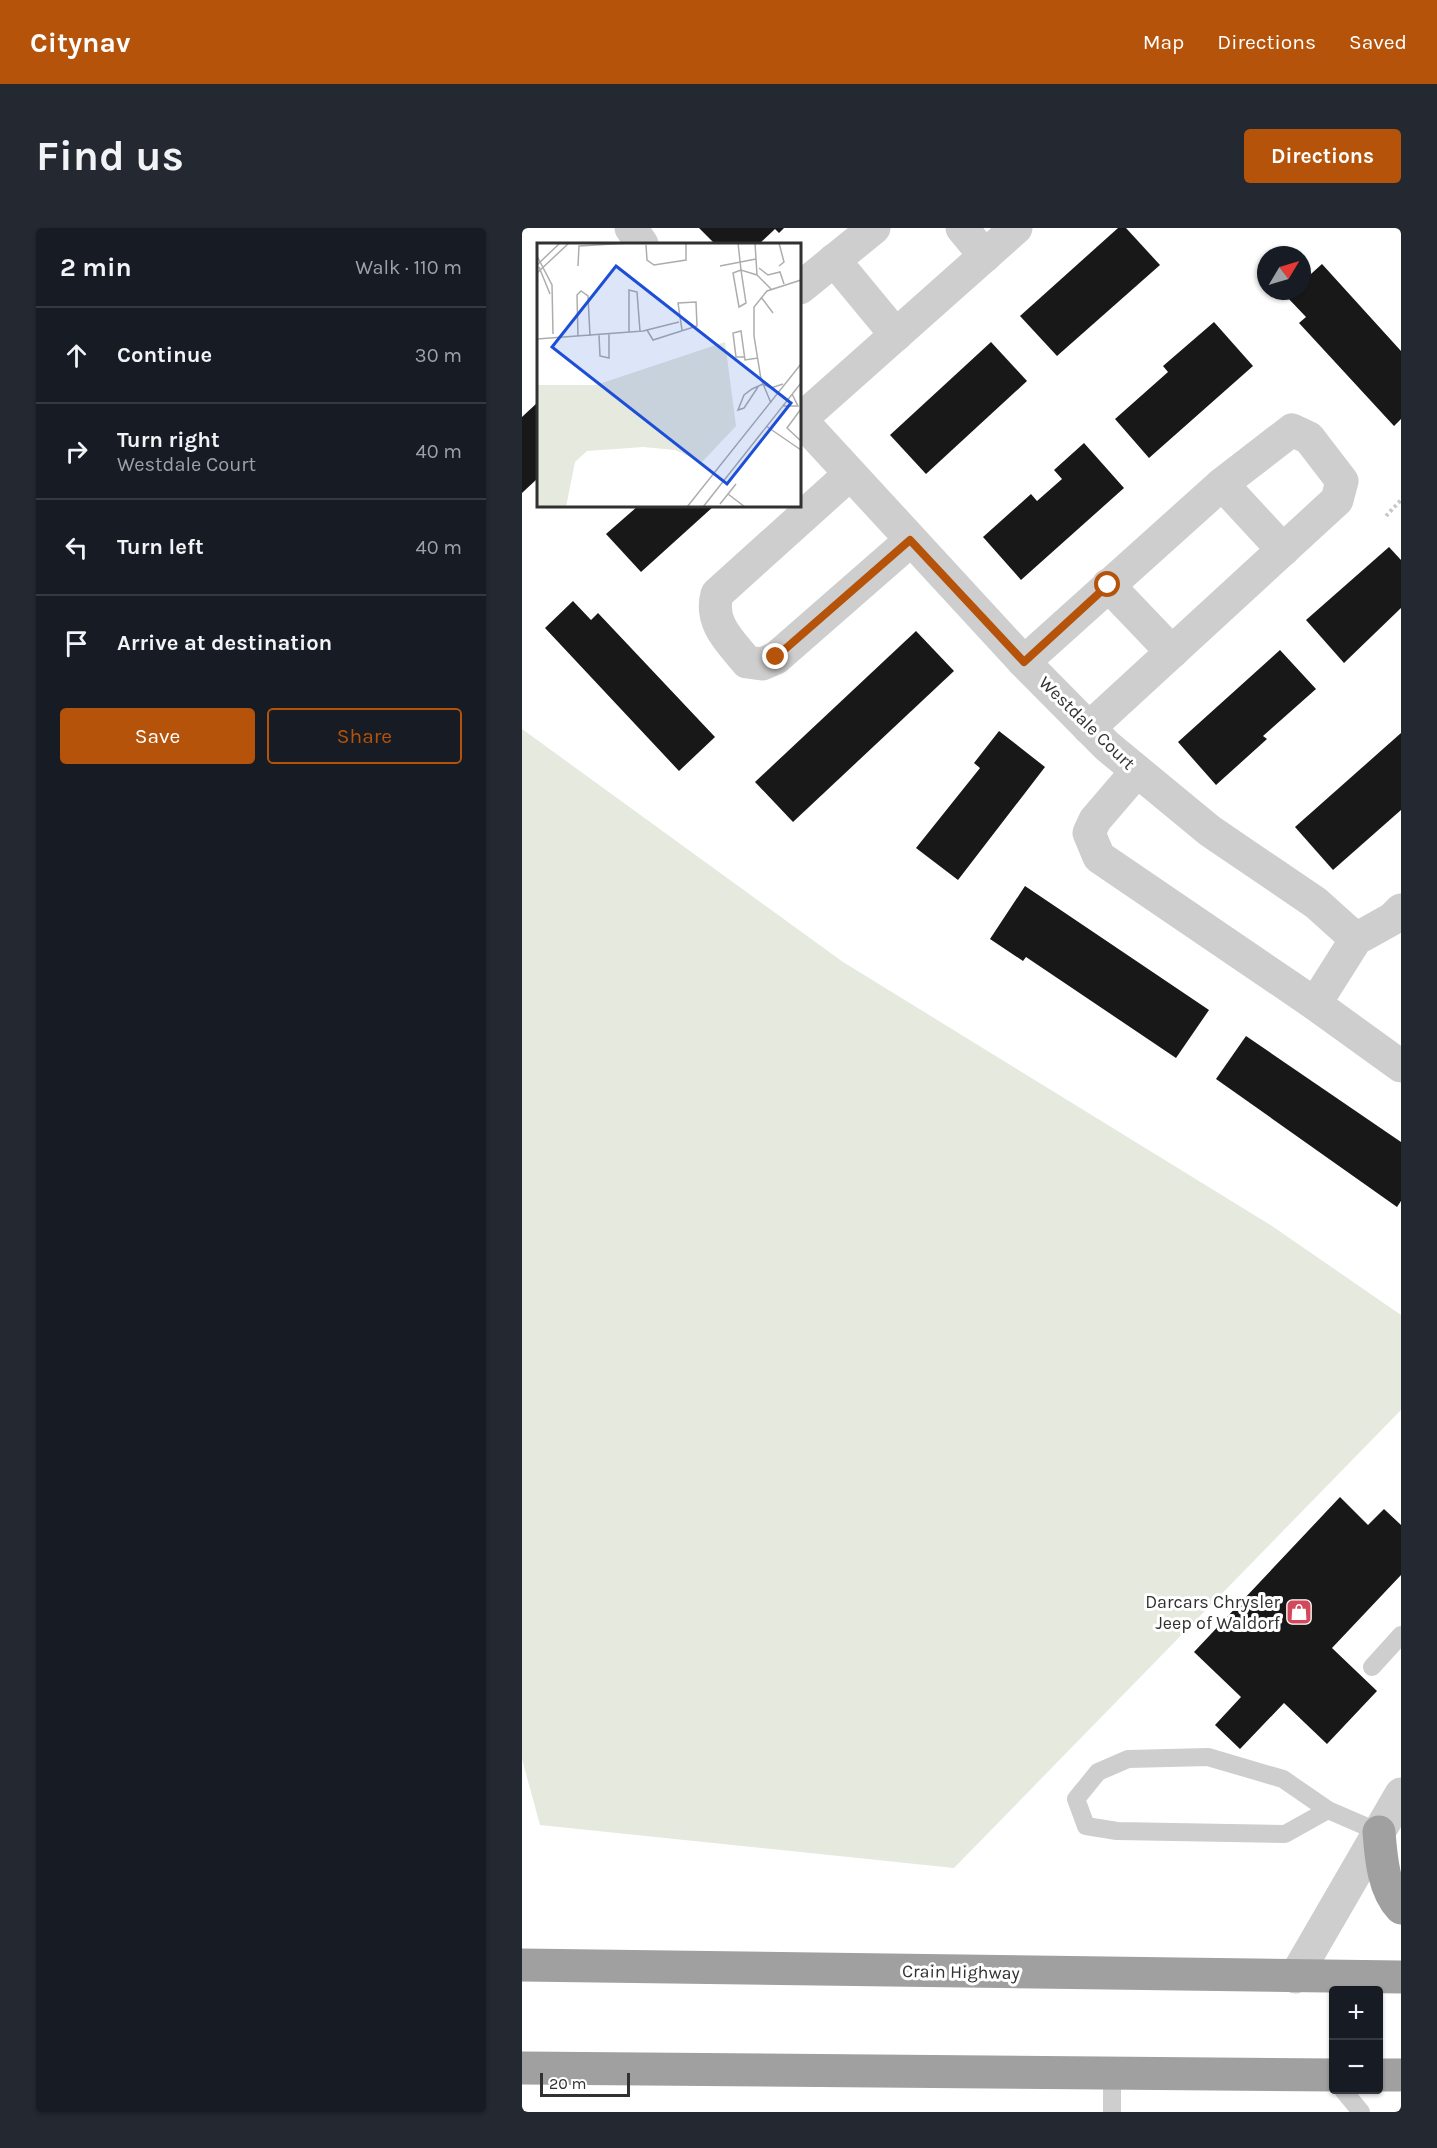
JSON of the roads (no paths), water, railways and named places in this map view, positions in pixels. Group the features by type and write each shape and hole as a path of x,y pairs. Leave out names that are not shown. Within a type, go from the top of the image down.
{"highway":[{"path":"1378,1832 1383,1867 1395,1901 1401,1908"},
{"name":"Crain Highway","path":"522,1965 1401,1977"},
{"path":"522,2068 1112,2072 1329,2079"},
{"path":"1383,2075 1401,2075"}],"street":[{"path":"631,228 641,243"},
{"path":"801,287 874,228"},
{"path":"962,228 985,256"},
{"path":"801,419 1016,228"},
{"path":"834,260 896,335"},
{"name":"Westdale Court","path":"801,421 1024,662 1089,728 1210,831 1316,903 1356,939"},
{"path":"1024,662 1222,484 1292,429 1309,438 1342,481 1337,500 1089,728"},
{"path":"850,474 717,594 713,608 718,626 747,662 762,664 776,657 910,540"},
{"path":"1222,484 1283,550"},
{"path":"1108,585 1172,652"},
{"path":"1137,771 1095,820 1089,833 1099,857 1315,1004 1401,1066"},
{"path":"1315,1004 1356,939 1392,919 1401,910"},
{"path":"1295,1977 1401,1794"}],"lane":[{"path":"1372,1666 1401,1635"},
{"path":"1328,1809 1285,1834 1117,1831 1086,1826 1076,1799 1098,1772 1128,1759 1208,1757 1283,1779 1328,1809 1378,1832"},
{"path":"1112,2072 1112,2112"},
{"path":"1347,2094 1361,2112"}],"place":[{"name":"Darcars Chrysler Jeep of Waldorf","path":"1299,1612"}]}
